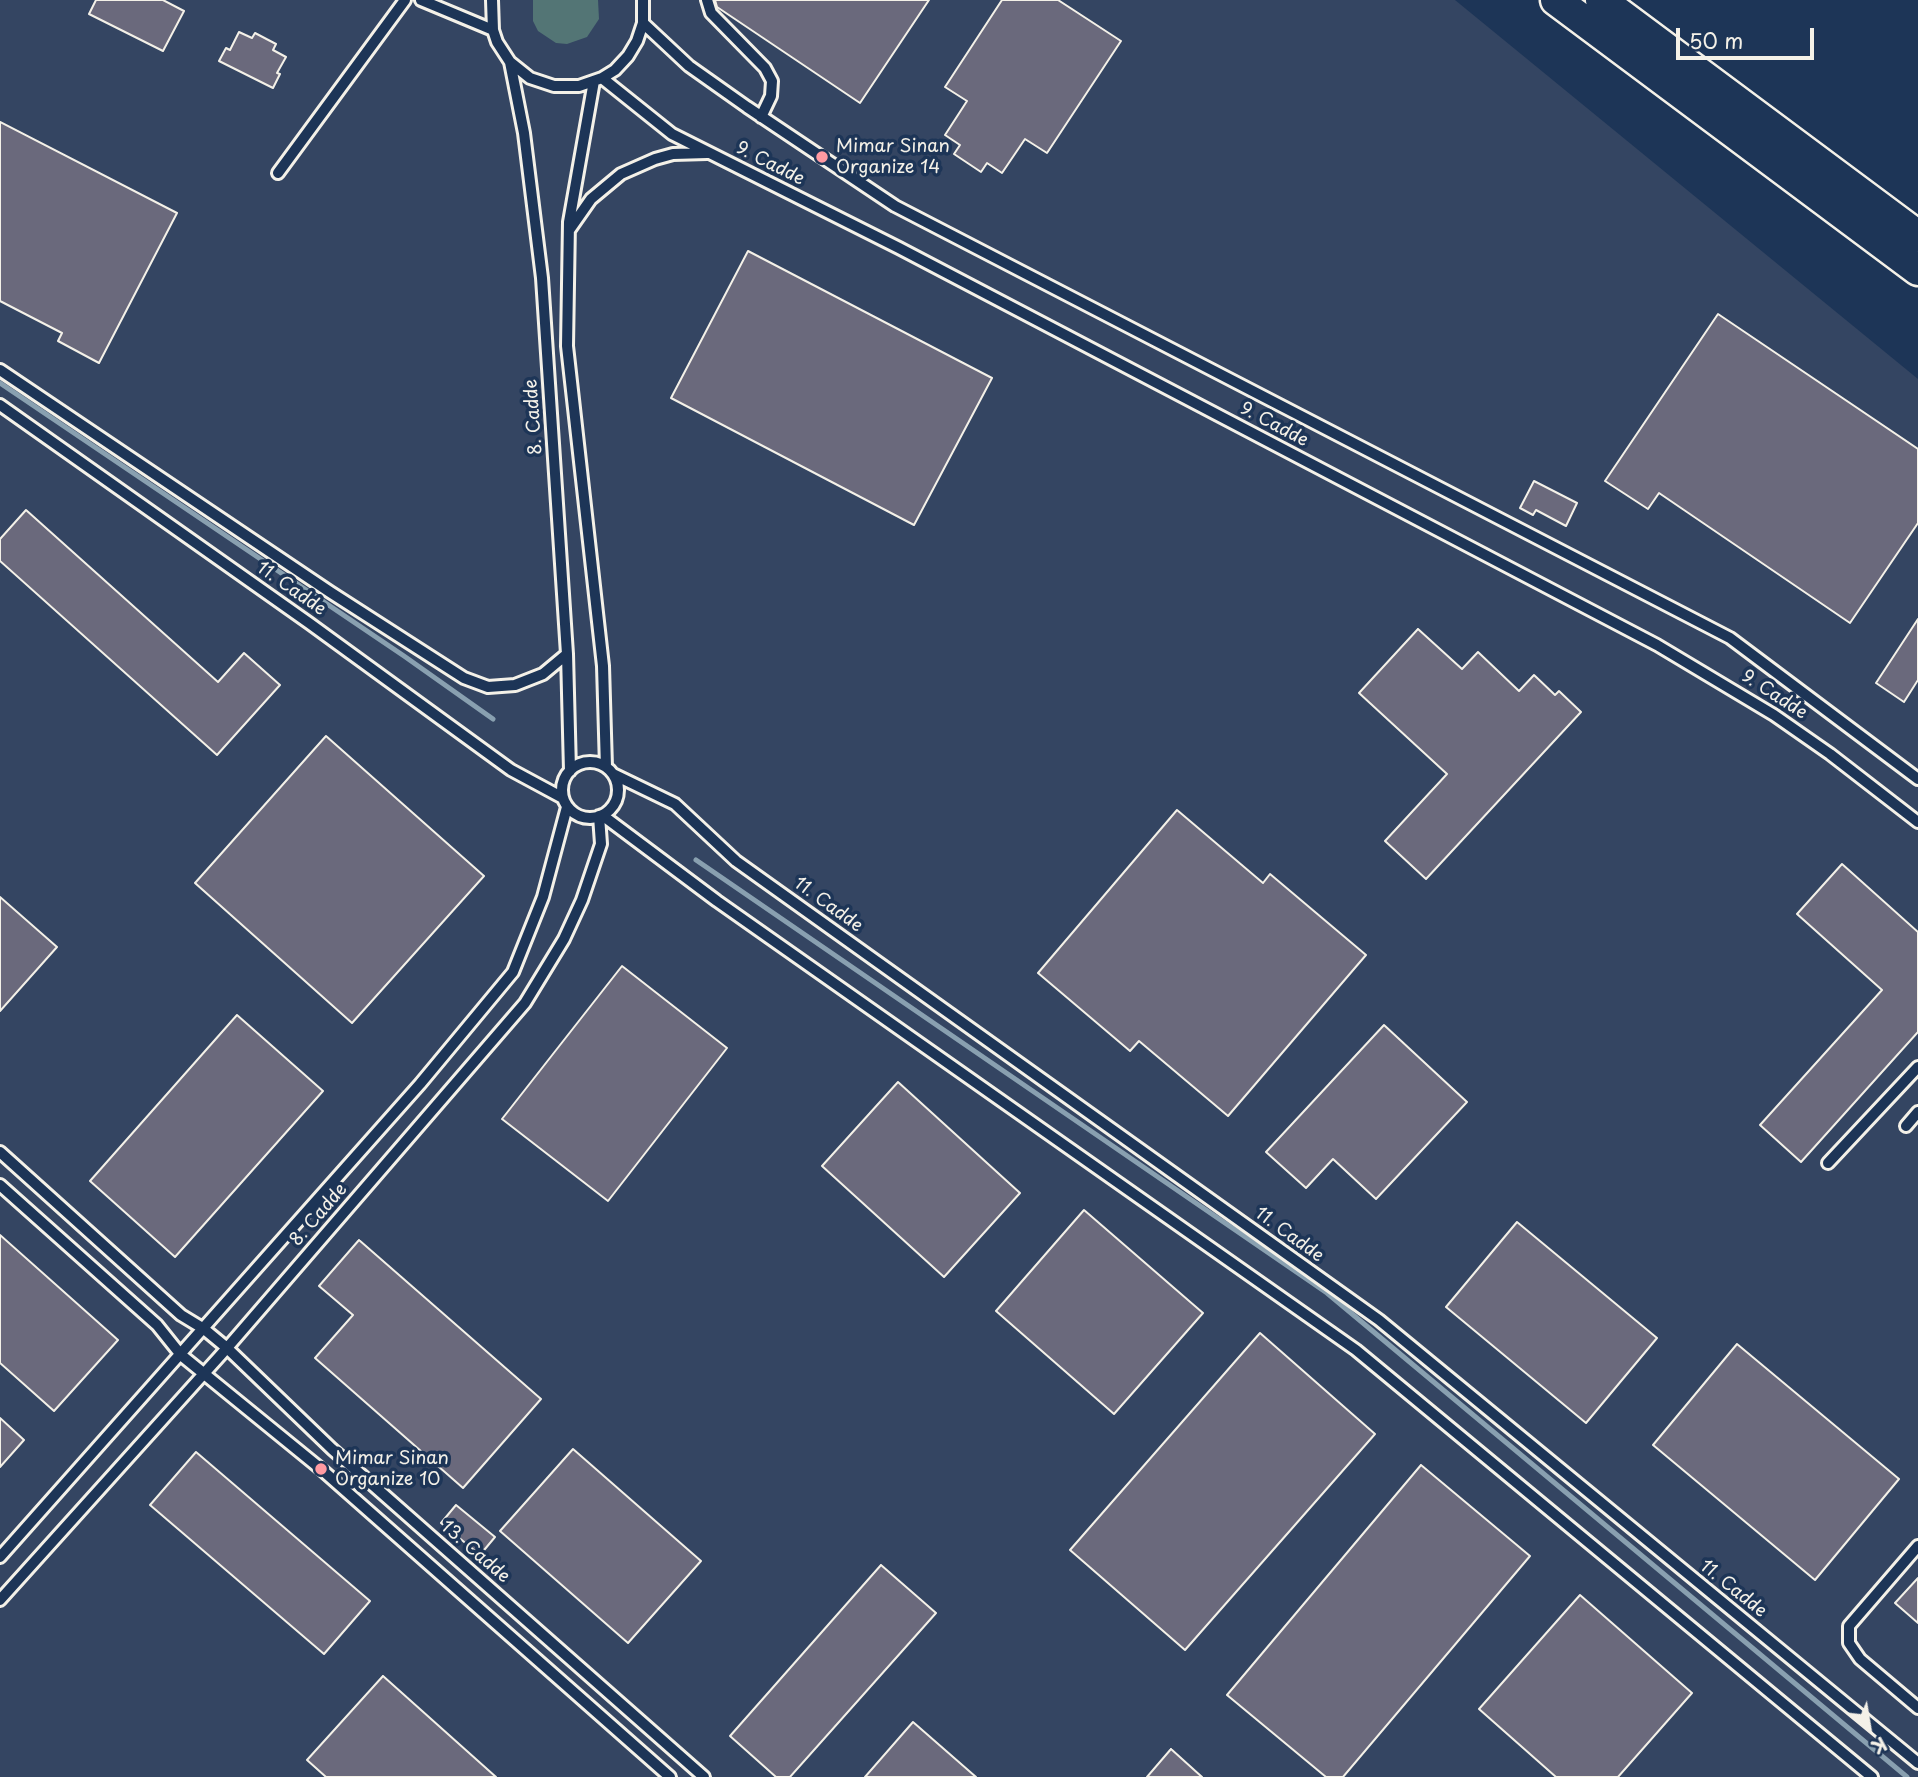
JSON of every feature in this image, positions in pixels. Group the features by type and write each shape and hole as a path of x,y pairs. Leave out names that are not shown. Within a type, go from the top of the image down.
{"street":[{"path":"1556,0 1918,270"},
{"path":"1601,0 1918,236"}],"lane":[{"path":"278,173 405,0"},
{"path":"421,0 493,30"},
{"path":"492,0 493,30 510,62 530,78 554,86 579,86 598,80 615,69 628,56 637,41 643,23 643,0"},
{"path":"706,0 711,13 765,68 772,80 771,96 761,117"},
{"name":"9. Cadde","path":"643,23 689,66 895,206 1730,638 1918,779"},
{"name":"8. Cadde","path":"510,62 524,133 542,278 567,654 570,771"},
{"path":"598,80 569,232 567,346 603,666 609,771 618,792 610,810 601,816 583,817 574,814 565,802 562,789 570,771 587,763 597,763 609,771"},
{"name":"9. Cadde","path":"598,80 673,134 911,254 1657,645 1774,715 1918,822"},
{"path":"569,232 591,200 621,174 673,154 709,153"},
{"name":"11. Cadde","path":"0,370 330,592 464,678 488,687 515,685 542,674 567,654"},
{"name":"11. Cadde","path":"0,405 298,615 511,770 565,802"},
{"name":"11. Cadde","path":"609,771 675,804 736,861 1379,1320 1918,1763"},
{"name":"8. Cadde","path":"0,1557 420,1084 513,972 543,897 565,802"},
{"path":"601,816 717,901 1356,1350 1872,1777"},
{"name":"8. Cadde","path":"0,1600 228,1348 526,1003 564,939 582,900 601,844 601,816"},
{"path":"1828,1163 1918,1067"},
{"path":"1906,1126 1918,1112"},
{"path":"0,1152 181,1315 204,1329"},
{"path":"0,1185 158,1325 181,1355 321,1469 670,1777"},
{"name":"13. Cadde","path":"204,1329 228,1348 332,1449 704,1777"},
{"path":"1918,1546 1849,1626 1849,1643 1860,1659 1918,1708"}],"shaded area":[{"path":"0,0 1455,0 1918,379 1918,1777 0,1777"}],"green space":[{"path":"533,0 598,0 599,19 587,37 567,44 556,43 538,31 533,21"}],"building":[{"path":"96,0 163,0 184,11 163,51 89,14"},
{"path":"715,0 929,0 860,103 717,7"},
{"path":"1002,0 1058,0 1121,41 1047,153 1025,139 1002,173 987,163 981,172 954,154 960,145 945,135 967,101 945,87"},
{"path":"239,32 252,38 255,33 276,44 273,50 286,57 277,73 280,74 273,88 219,61 226,48 230,50"},
{"path":"0,122 177,213 99,363 58,341 62,333 0,301"},
{"path":"748,251 992,378 914,525 671,398"},
{"path":"1718,314 1918,449 1918,523 1850,623 1659,493 1648,509 1605,481"},
{"path":"1534,481 1577,503 1566,526 1536,510 1533,515 1520,508"},
{"path":"26,510 218,682 244,653 280,685 217,755 0,561 0,539"},
{"path":"1918,619 1918,680 1904,702 1876,683"},
{"path":"1418,629 1462,669 1478,652 1519,691 1534,675 1555,695 1559,691 1581,712 1426,879 1385,841 1447,774 1359,693"},
{"path":"326,736 484,876 352,1023 195,883"},
{"path":"1177,810 1263,883 1270,874 1366,955 1228,1116 1139,1041 1130,1051 1038,973"},
{"path":"1842,864 1918,932 1918,1032 1801,1162 1760,1125 1882,990 1797,914"},
{"path":"0,897 57,947 0,1011"},
{"path":"622,966 727,1048 608,1201 502,1119"},
{"path":"237,1015 323,1091 175,1257 90,1181"},
{"path":"1384,1025 1467,1102 1376,1199 1333,1159 1306,1188 1266,1152"},
{"path":"898,1082 1020,1193 944,1277 822,1166"},
{"path":"1084,1210 1203,1313 1114,1414 996,1311"},
{"path":"1517,1222 1657,1338 1586,1423 1446,1307"},
{"path":"0,1235 118,1340 54,1411 0,1363"},
{"path":"359,1240 541,1399 463,1488 315,1358 353,1315 319,1286"},
{"path":"1260,1333 1375,1434 1185,1650 1070,1550"},
{"path":"1737,1344 1899,1479 1815,1580 1653,1445"},
{"path":"0,1418 24,1440 0,1467"},
{"path":"573,1449 701,1561 628,1643 500,1531"},
{"path":"196,1452 370,1601 324,1654 150,1505"},
{"path":"1421,1465 1530,1556 1343,1777 1326,1777 1227,1695"},
{"path":"456,1505 495,1537 480,1555 441,1523"},
{"path":"881,1565 936,1613 790,1777 776,1777 730,1736"},
{"path":"1918,1578 1918,1623 1895,1603"},
{"path":"1580,1595 1692,1693 1618,1777 1556,1777 1479,1709"},
{"path":"383,1676 496,1777 326,1777 307,1760"},
{"path":"913,1722 976,1777 865,1777"},
{"path":"1171,1749 1202,1777 1147,1777"}],"waterway":[{"path":"0,383 493,719"},
{"path":"696,860 1327,1293 1907,1777"}],"place":[{"name":"Mimar Sinan Organize 14","path":"822,157"},
{"name":"Mimar Sinan Organize 10","path":"321,1469"}]}
